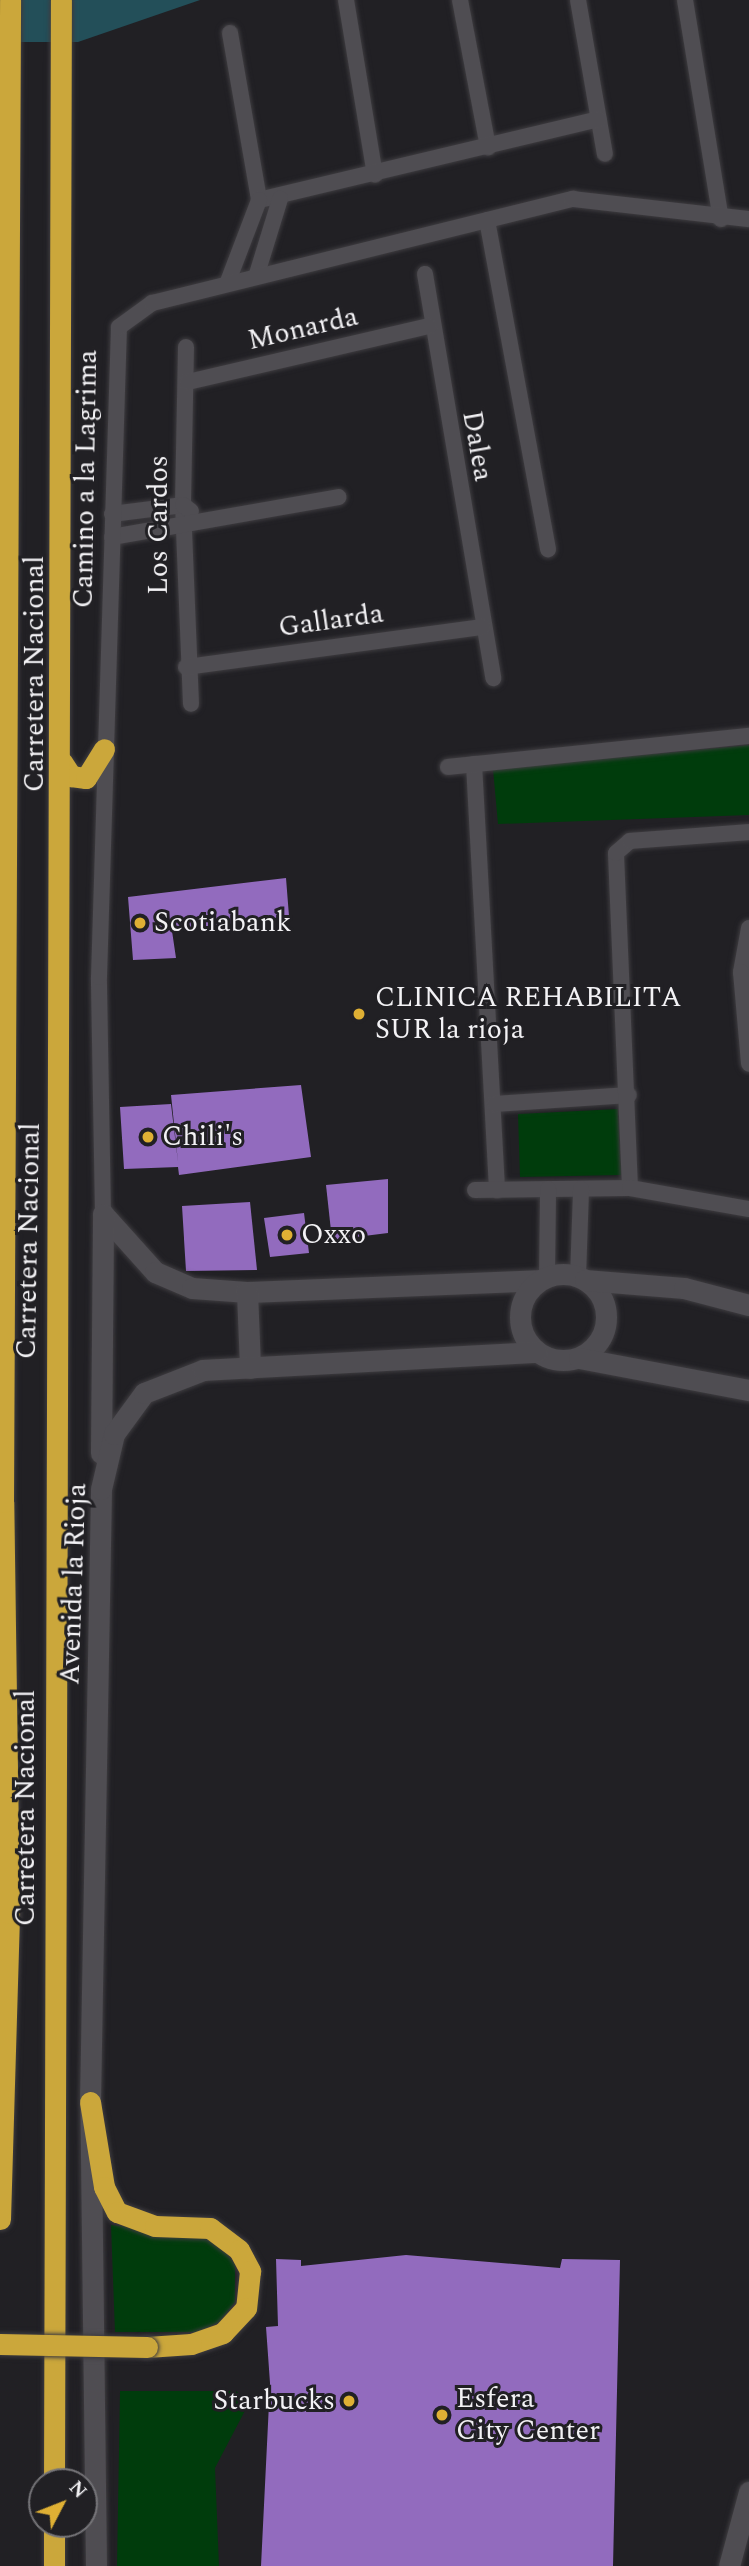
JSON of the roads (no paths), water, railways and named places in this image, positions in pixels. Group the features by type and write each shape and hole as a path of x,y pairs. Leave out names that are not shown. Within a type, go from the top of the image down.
{"highway":[{"name":"Carretera Nacional","path":"0,2219 9,1913 1,1500 10,0"},
{"name":"Carretera Nacional","path":"54,2468 62,762 61,0"},
{"path":"62,762 71,776 86,778 104,749"},
{"path":"0,1950 9,1913"},
{"path":"0,2344 146,2347 191,2344 223,2333 246,2308 250,2271 239,2250 210,2228 155,2226 117,2212 104,2187 90,2102"},
{"path":"54,2538 54,2566"}],"street":[{"path":"346,0 375,175"},
{"path":"460,0 488,147"},
{"path":"578,0 605,154"},
{"path":"685,0 721,219"},
{"path":"226,284 259,201 230,33"},
{"path":"259,201 280,199 597,120"},
{"name":"Camino a la Lagrima","path":"103,1214 97,1077 104,749 119,327 152,303 487,220 605,198 721,219 749,219"},
{"path":"256,277 280,199"},
{"path":"487,220 548,549"},
{"name":"Dalea","path":"425,274 429,326 493,678"},
{"name":"Monarda","path":"188,382 429,326"},
{"name":"Los Cardos","path":"186,346 188,382 183,505 186,667 191,704"},
{"path":"112,537 184,528 201,518 338,496"},
{"path":"112,514 183,505 201,518"},
{"name":"Gallarda","path":"186,667 482,627"},
{"path":"448,767 749,736"},
{"path":"474,764 495,1104 497,1189"},
{"path":"630,1188 629,1095 616,853 630,841 749,832"},
{"path":"749,928 741,972 749,1064"},
{"path":"495,1104 629,1095"},
{"path":"475,1190 630,1188 749,1209"},
{"path":"548,1189 544,1279 520,1315 537,1352 550,1359 579,1358 749,1390"},
{"path":"579,1358 605,1328 603,1300 581,1278 581,1189"},
{"path":"103,1214 155,1272 192,1288 247,1292 581,1278 684,1288 749,1305"},
{"path":"101,1489 103,1214"},
{"path":"247,1292 250,1368"},
{"name":"Avenida la Rioja","path":"96,2566 90,2102 101,1489 114,1434 144,1393 203,1370 537,1352"},
{"path":"729,2566 749,2492"}],"water":[{"path":"0,0 200,0 78,42 0,42"}],"place":[{"name":"Scotiabank","path":"140,923"},
{"name":"CLINICA REHABILITA SUR la rioja","path":"359,1014"},
{"name":"Chili's","path":"148,1137"},
{"name":"Oxxo","path":"287,1235"},
{"name":"Starbucks","path":"349,2401"},
{"name":"Esfera City Center","path":"442,2415"}]}
